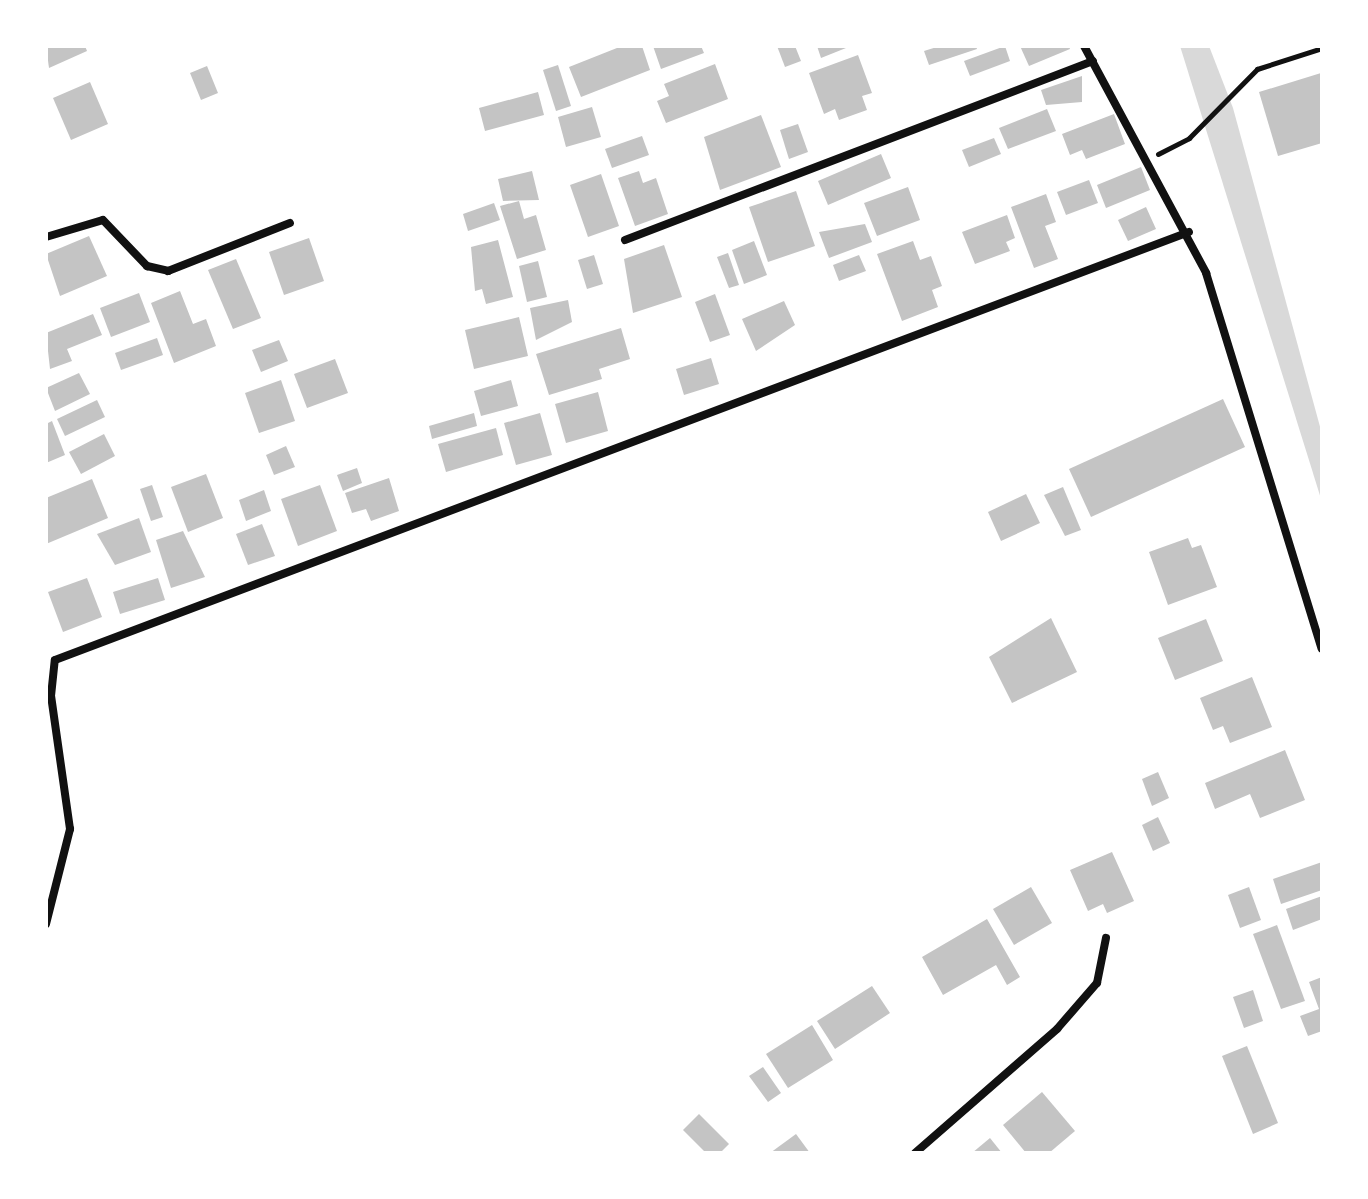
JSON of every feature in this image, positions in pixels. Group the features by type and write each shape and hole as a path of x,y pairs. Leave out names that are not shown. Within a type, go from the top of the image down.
{"street":[{"path":"1084,46 1150,158 1189,232 1247,389 1322,649"},
{"path":"625,240 1093,61"},
{"path":"46,237 103,220 147,266 168,271 290,223"},
{"path":"55,660 1189,232"},
{"path":"46,651 55,660"},
{"path":"46,924 70,829 51,696 55,660"},
{"path":"915,1153 1057,1029 1097,983 1106,938"}],"path":[{"path":"1150,158 1189,138 1257,69 1322,48"}],"shaded area":[{"path":"1180,46 1209,46 1233,108 1322,434 1322,502"}],"building":[{"path":"46,46 85,46 87,51 49,68"},
{"path":"622,46 642,46 650,70 581,97 569,67"},
{"path":"653,46 701,46 704,53 661,69"},
{"path":"777,46 795,46 801,61 785,67"},
{"path":"817,46 851,46 821,58"},
{"path":"940,46 976,46 977,49 929,65 924,51"},
{"path":"1005,46 1010,61 970,76 964,61"},
{"path":"1020,46 1069,46 1070,49 1029,66"},
{"path":"858,55 872,93 862,96 867,110 839,120 835,109 824,114 809,73"},
{"path":"715,64 728,99 666,123 657,101 669,96 664,84"},
{"path":"558,65 571,106 556,111 543,70"},
{"path":"207,66 218,93 201,100 190,73"},
{"path":"1321,73 1322,143 1278,156 1259,92"},
{"path":"1082,76 1082,102 1046,105 1041,90"},
{"path":"90,82 108,124 71,140 53,98"},
{"path":"538,92 544,115 485,131 479,108"},
{"path":"592,107 601,137 566,147 558,117"},
{"path":"1047,109 1056,131 1008,149 999,128"},
{"path":"1114,114 1125,144 1086,159 1082,150 1070,155 1062,134"},
{"path":"761,115 781,167 720,190 704,137"},
{"path":"798,124 808,152 789,159 780,130"},
{"path":"642,136 649,155 612,168 605,149"},
{"path":"994,138 1001,154 969,167 962,150"},
{"path":"881,154 891,178 828,205 818,181"},
{"path":"1141,167 1150,190 1106,208 1097,185"},
{"path":"532,171 539,200 503,201 498,179"},
{"path":"639,171 643,183 656,178 668,214 635,226 618,178"},
{"path":"601,174 619,226 588,237 570,185"},
{"path":"1089,180 1098,203 1066,215 1057,192"},
{"path":"908,187 920,220 877,236 864,203"},
{"path":"796,191 815,246 768,262 749,207"},
{"path":"1046,194 1056,222 1045,226 1058,259 1034,268 1011,207"},
{"path":"519,201 524,219 536,215 546,250 517,259 500,206"},
{"path":"494,203 500,220 468,231 463,214"},
{"path":"1146,207 1156,229 1128,241 1118,220"},
{"path":"1007,215 1015,238 1006,242 1010,251 975,264 962,232"},
{"path":"865,224 872,242 829,258 819,232"},
{"path":"89,236 107,276 60,296 46,254"},
{"path":"309,238 324,281 284,295 269,252"},
{"path":"498,240 513,297 486,304 482,289 475,291 471,247"},
{"path":"754,241 767,275 744,284 732,250"},
{"path":"913,241 920,260 931,256 942,286 932,290 938,307 902,321 877,254"},
{"path":"664,245 682,297 633,313 624,259"},
{"path":"728,253 739,285 729,288 717,257"},
{"path":"594,255 603,284 587,289 578,260"},
{"path":"859,255 866,271 839,281 833,265"},
{"path":"236,259 261,318 233,329 208,270"},
{"path":"538,261 547,297 527,302 519,266"},
{"path":"180,291 193,324 206,319 216,346 174,363 151,303"},
{"path":"139,293 150,322 111,337 100,308"},
{"path":"715,294 730,335 710,342 695,302"},
{"path":"568,300 572,322 536,340 530,308"},
{"path":"784,301 795,325 756,351 742,319"},
{"path":"93,314 102,335 67,349 72,361 50,369 46,333"},
{"path":"519,317 528,356 474,369 465,330"},
{"path":"621,328 630,359 599,369 602,379 549,395 536,354"},
{"path":"157,338 163,355 121,370 115,353"},
{"path":"279,340 288,361 261,372 252,350"},
{"path":"711,358 719,384 684,395 676,369"},
{"path":"335,359 348,393 307,408 294,374"},
{"path":"79,373 90,394 55,411 46,388"},
{"path":"281,380 295,421 259,433 245,393"},
{"path":"511,380 518,406 481,416 474,391"},
{"path":"598,392 608,431 566,443 555,404"},
{"path":"1223,399 1245,447 1091,517 1069,469"},
{"path":"97,400 105,417 65,436 57,419"},
{"path":"474,413 477,426 432,439 429,426"},
{"path":"540,413 552,455 516,465 504,423"},
{"path":"52,421 65,455 46,463 46,424"},
{"path":"496,428 503,455 446,472 438,444"},
{"path":"104,434 115,456 81,474 69,452"},
{"path":"286,446 295,467 274,475 266,455"},
{"path":"357,468 362,483 343,491 337,475"},
{"path":"206,474 223,518 188,532 171,487"},
{"path":"389,478 399,511 371,521 366,509 352,513 345,493"},
{"path":"92,479 108,518 46,544 46,498"},
{"path":"152,485 163,517 151,521 140,489"},
{"path":"320,485 337,531 298,546 281,499"},
{"path":"1063,487 1081,530 1065,536 1044,495"},
{"path":"264,490 271,511 246,521 239,500"},
{"path":"1026,494 1040,523 1001,541 988,512"},
{"path":"139,518 151,552 115,565 97,534"},
{"path":"262,524 275,556 248,565 236,534"},
{"path":"183,531 205,577 171,588 156,540"},
{"path":"1188,538 1192,548 1201,545 1217,587 1168,605 1149,552"},
{"path":"87,578 102,617 63,632 48,592"},
{"path":"158,578 165,600 120,614 113,592"},
{"path":"1051,618 1077,672 1012,703 989,657"},
{"path":"1206,619 1223,661 1175,680 1158,638"},
{"path":"1252,677 1272,727 1230,743 1223,726 1213,730 1200,698"},
{"path":"1285,750 1305,800 1260,818 1250,794 1215,809 1205,783"},
{"path":"1158,772 1169,798 1152,806 1142,779"},
{"path":"1158,817 1170,843 1153,851 1142,825"},
{"path":"1112,852 1134,901 1107,913 1103,904 1088,911 1070,870"},
{"path":"1322,862 1322,890 1281,904 1273,879"},
{"path":"1031,887 1052,923 1014,945 993,909"},
{"path":"1249,887 1261,920 1240,928 1228,895"},
{"path":"1322,896 1322,919 1293,930 1286,909"},
{"path":"987,919 1020,977 1007,985 996,965 943,995 922,957"},
{"path":"1277,925 1305,1001 1281,1009 1253,934"},
{"path":"1322,977 1322,1031 1308,1036 1300,1016 1319,1009 1309,982"},
{"path":"872,986 890,1013 835,1049 817,1021"},
{"path":"1253,990 1263,1021 1244,1028 1233,997"},
{"path":"812,1025 833,1060 788,1088 766,1054"},
{"path":"1247,1046 1278,1123 1253,1134 1222,1056"},
{"path":"763,1067 781,1093 768,1102 749,1076"},
{"path":"1042,1092 1075,1131 1049,1153 1026,1153 1003,1125"},
{"path":"699,1114 729,1144 720,1153 706,1153 683,1130"},
{"path":"796,1134 810,1153 770,1153"},
{"path":"990,1138 1002,1153 972,1153"}]}
